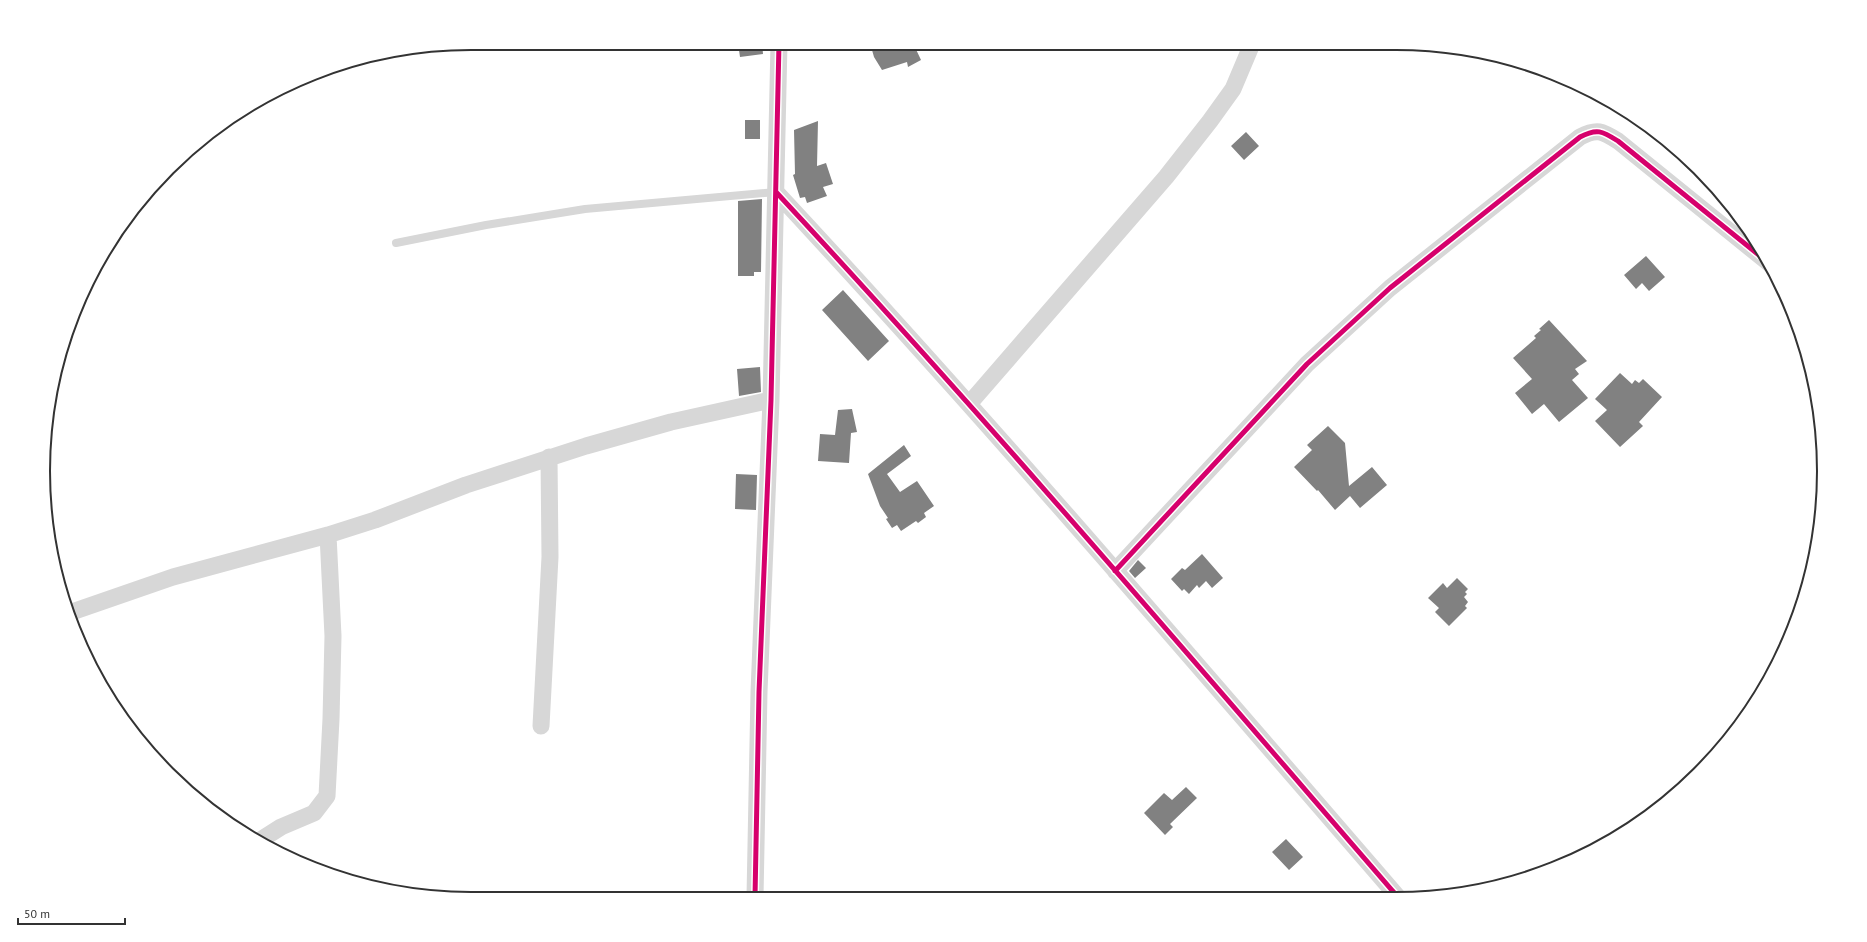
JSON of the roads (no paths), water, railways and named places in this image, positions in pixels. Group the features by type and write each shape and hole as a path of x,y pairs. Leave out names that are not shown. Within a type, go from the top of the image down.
{"street":[{"path":"755,892 759,692 771,400 779,50"},
{"path":"969,404 1166,177 1233,89 1249,50"},
{"path":"1115,571 1226,450 1313,359 1390,288 1580,137 1592,131 1604,132 1618,141 1756,252"},
{"path":"776,192 880,304 969,404 1394,892"},
{"path":"74,611 173,577 328,535 375,520 466,484 549,457 671,422 771,400"},
{"path":"541,726 550,557 549,457"},
{"path":"264,838 281,828 314,813 327,796 333,636 328,535"}],"lane":[{"path":"396,243 486,224 585,209 749,193 776,192"}]}
